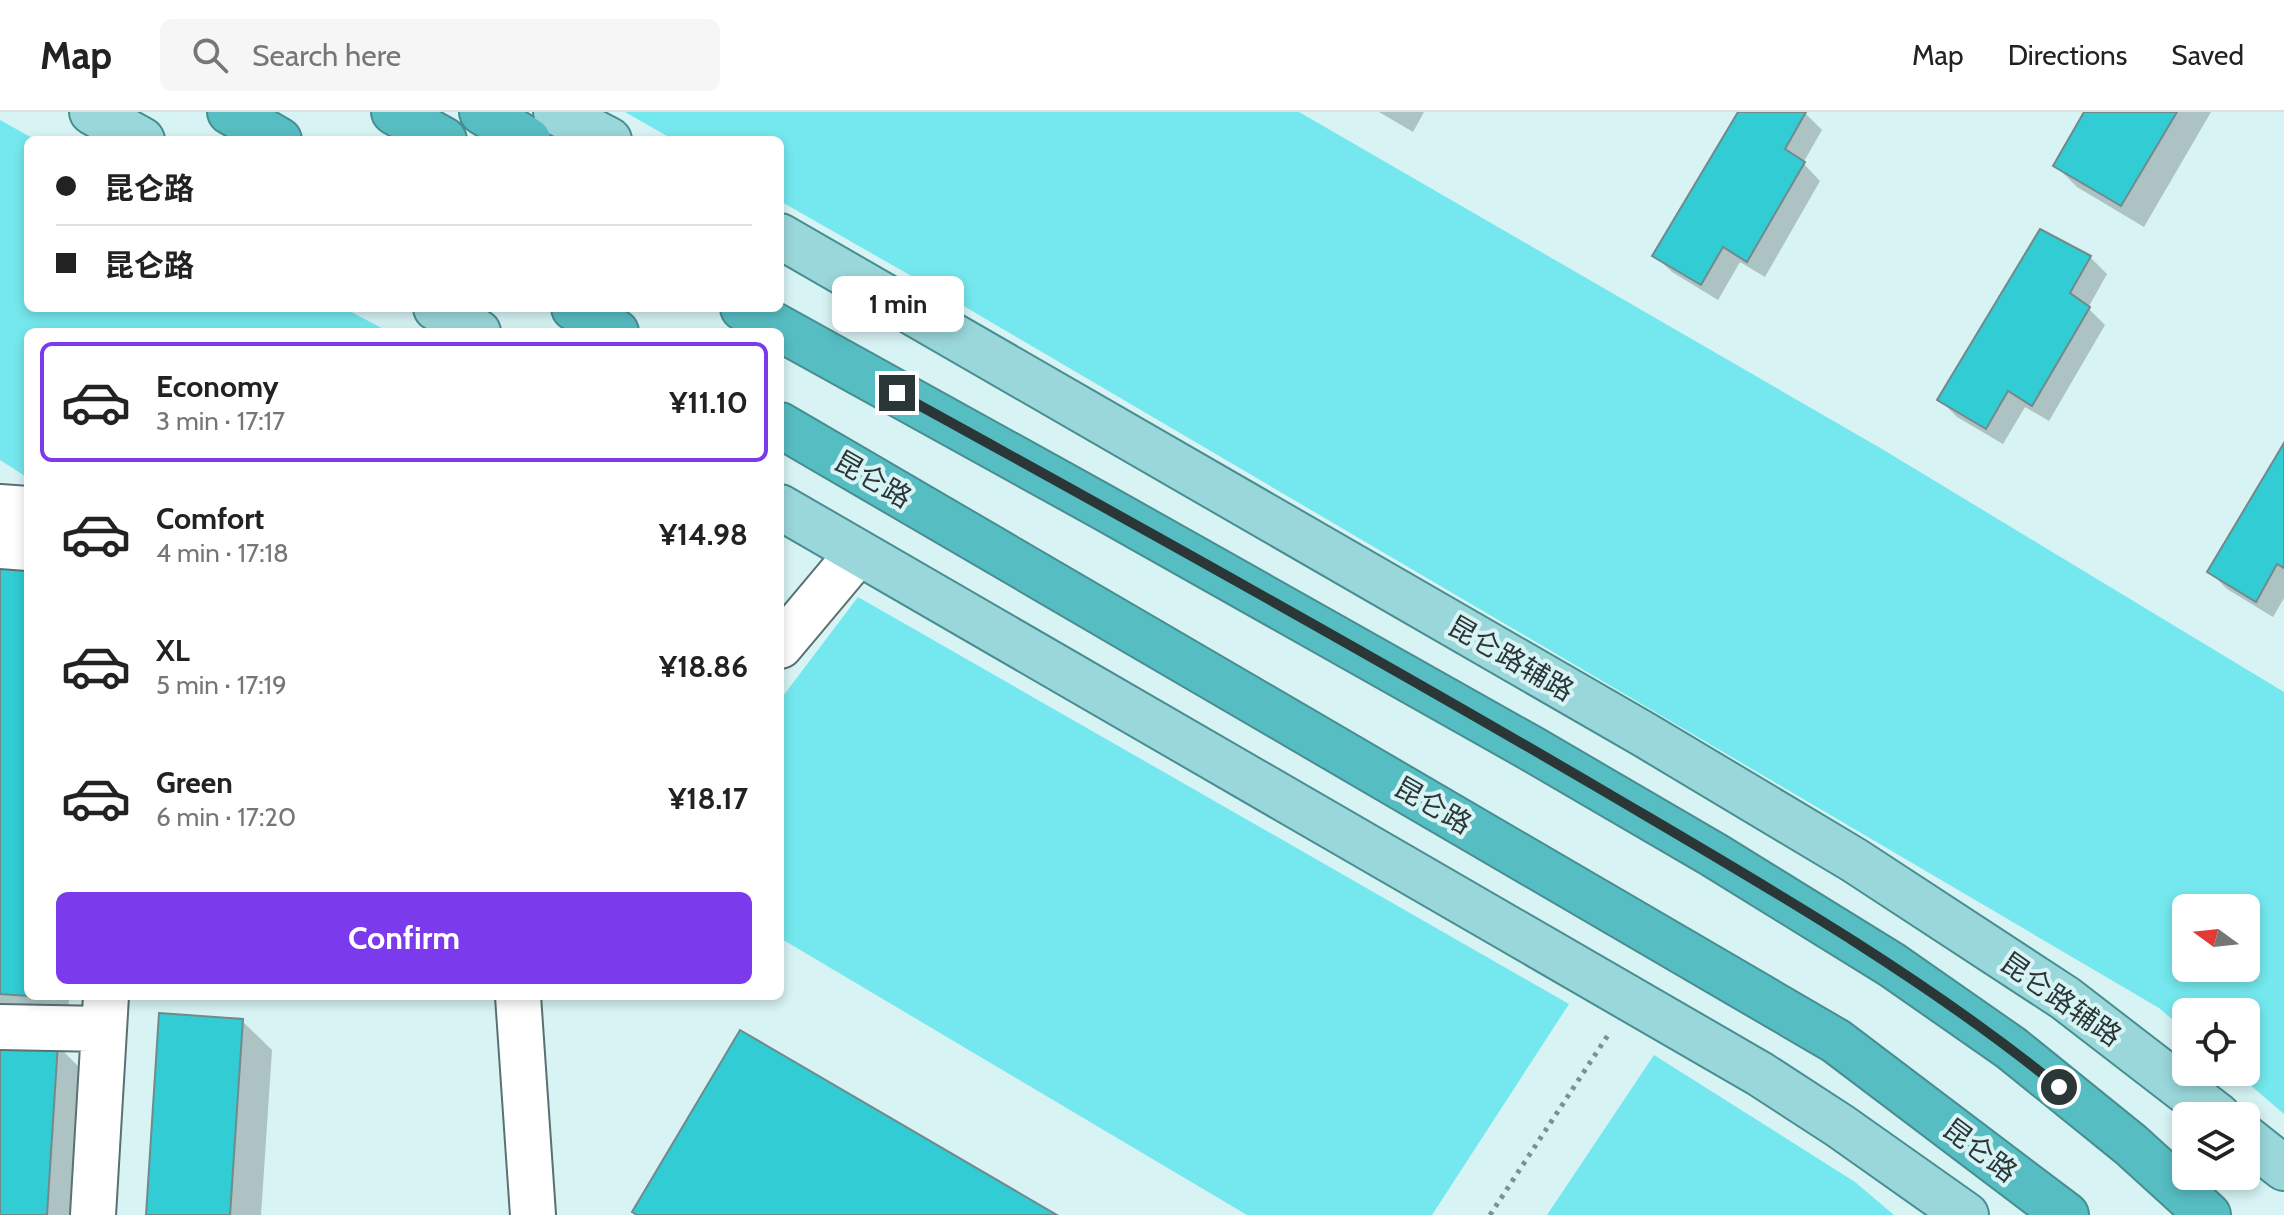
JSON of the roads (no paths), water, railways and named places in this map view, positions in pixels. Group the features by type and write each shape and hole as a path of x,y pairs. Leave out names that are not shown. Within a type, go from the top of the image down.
{"highway":[{"path":"230,112 272,136"},
{"path":"394,112 437,136"},
{"path":"482,112 521,136"},
{"path":"581,312 609,328"},
{"path":"750,312 779,328"},
{"path":"784,331 1521,742 1714,855 1904,973 2011,1048 2131,1145 2208,1215"},
{"name":"昆仑路","path":"784,427 1836,1041 2066,1215"}],"main road":[{"path":"92,112 135,136"},
{"path":"556,112 601,136"},
{"name":"昆仑路辅路","path":"784,238 1645,735 1854,860 2065,998 2200,1102"},
{"path":"443,312 471,328"},
{"path":"784,509 1760,1074 1966,1215"},
{"path":"2260,1149 2284,1168"}],"street":[{"path":"0,507 24,509"},
{"path":"0,546 24,548"},
{"path":"784,641 858,553"},
{"path":"518,1000 535,1214"},
{"path":"0,1027 105,1013 93,1215"}]}
